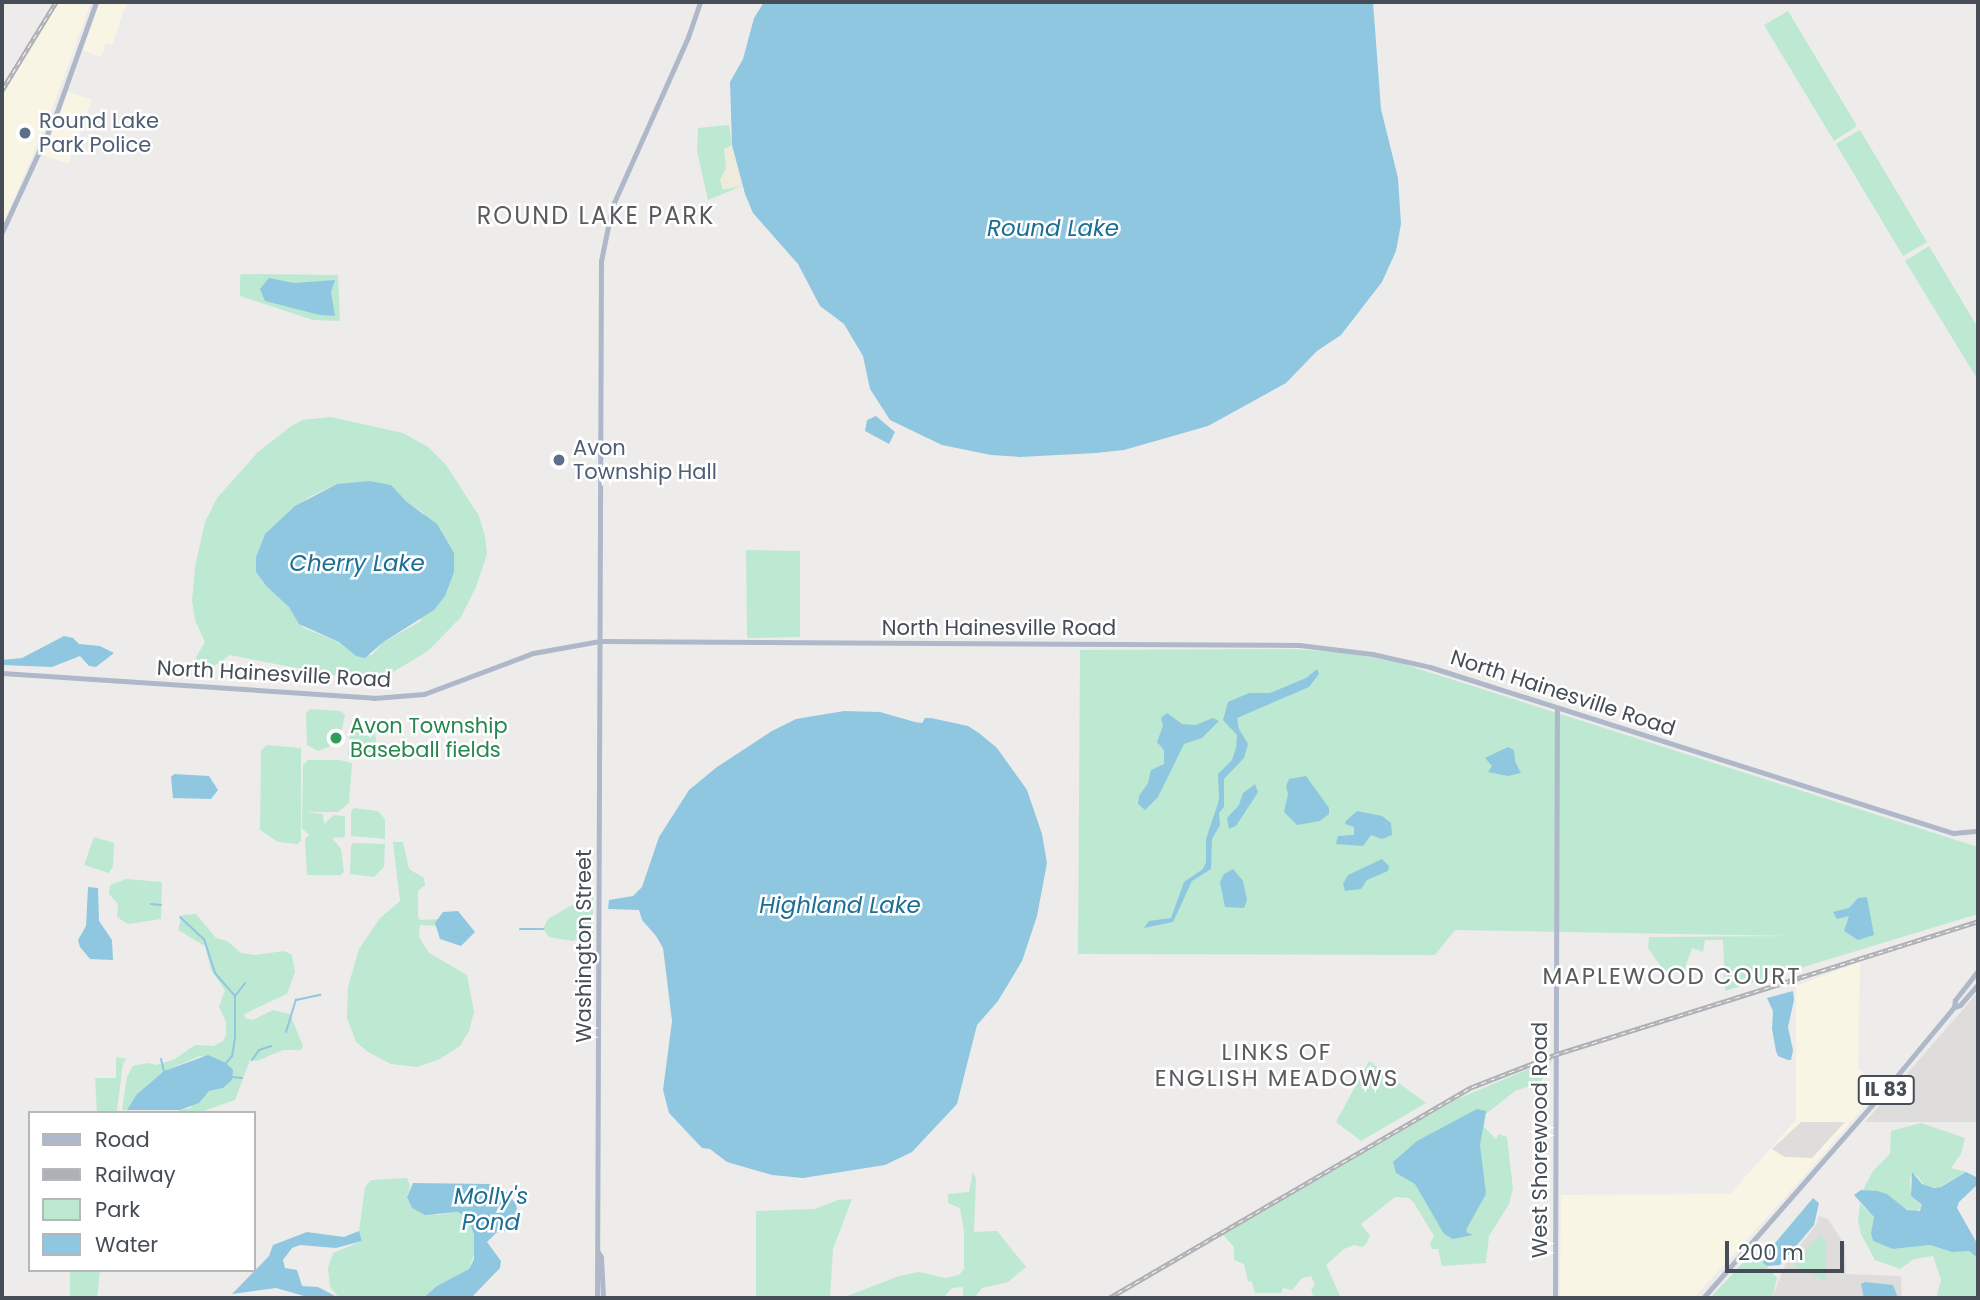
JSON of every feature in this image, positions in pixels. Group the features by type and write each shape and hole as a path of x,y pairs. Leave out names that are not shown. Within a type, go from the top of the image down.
{"main road":[{"path":"2,232 55,117 96,2"},
{"name":"Washington Street","path":"603,1298 598,1252 601,268 605,231 612,207 688,37 700,2"},
{"name":"North Hainesville Road","path":"2,673 400,698 445,688 533,653 600,642 1299,645 1400,660 1955,834 1978,831"},
{"name":"West Shorewood Road","path":"1555,1298 1558,708"},
{"name":"IL 83","path":"1703,1298 1878,1099 1954,1007 1955,1000 1978,971"},
{"path":"1954,1007 1960,1005 1978,984"},
{"name":"Washington Street","path":"597,1298 598,1252"}],"shaded area":[{"path":"59,2 91,2 50,115 2,226 2,95"},
{"path":"100,2 127,2 112,45 106,43 101,57 83,50"},
{"path":"68,92 92,100 68,164 44,155"},
{"path":"1860,962 1858,1069 1881,1087 1803,1177 1694,1298 1560,1298 1561,1195 1730,1194 1796,1120 1796,986"},
{"path":"1978,992 1978,1122 1865,1122"},
{"path":"1801,1122 1845,1122 1812,1158 1785,1157 1772,1149"},
{"path":"1819,1216 1828,1219 1845,1245 1846,1274 1901,1276 1902,1298 1772,1298 1786,1263 1816,1225"}],"green space":[{"path":"1788,11 1857,126 1834,141 1764,25"},
{"path":"729,125 734,160 742,186 708,200 697,151 698,128"},
{"path":"1860,130 1927,242 1903,256 1836,144"},
{"path":"1929,246 1978,328 1978,380 1905,261"},
{"path":"240,275 338,275 340,321 313,320 240,296"},
{"path":"331,417 403,433 428,447 446,465 479,516 487,554 476,587 461,617 428,651 388,675 332,675 230,655 211,668 200,669 196,657 205,642 195,620 192,601 195,567 205,522 217,498 258,452 302,420","holes":["337,484 391,485 407,502 424,513 421,621 382,643 372,655 356,656 339,642 304,628 289,607 267,587 256,572 256,557 265,534 309,497"]},
{"path":"746,550 800,551 800,637 747,638"},
{"path":"1292,649 1347,653 1400,663 1978,847 1978,914 1725,991 1723,940 1705,940 1703,952 1692,948 1684,971 1668,975 1660,974 1662,968 1648,948 1649,937 1795,936 1455,930 1435,955 1078,954 1080,650"},
{"path":"310,709 341,711 345,715 339,743 318,751 307,745 306,713"},
{"path":"351,721 374,730 379,755 348,755"},
{"path":"267,745 301,748 301,840 298,844 278,842 260,830 261,751"},
{"path":"308,760 340,760 352,763 349,803 338,812 306,812 323,814 324,824 334,815 345,816 345,837 332,838 341,849 344,871 341,875 307,875 305,839 309,835 302,828 303,765"},
{"path":"354,808 378,811 385,819 385,839 351,836 351,812"},
{"path":"94,837 114,843 113,866 109,873 84,865"},
{"path":"393,842 403,842 409,869 424,878 425,885 418,891 418,917 420,920 438,919 437,926 420,925 419,937 429,953 467,975 474,1012 469,1031 460,1046 440,1059 417,1067 391,1064 368,1052 356,1042 347,1018 348,987 359,949 380,918 400,901"},
{"path":"353,843 385,844 384,867 374,877 350,874"},
{"path":"126,879 162,882 161,919 128,924 117,917 118,904 109,894 110,885"},
{"path":"593,888 593,934 572,941 549,937 543,929 548,919 579,901"},
{"path":"196,914 216,938 227,941 241,953 255,955 284,951 292,955 295,972 287,994 244,1014 245,1018 253,1020 273,1010 290,1014 303,1046 301,1050 283,1050 257,1061 250,1060 235,1100 204,1111 180,1111 190,1108 209,1091 223,1088 232,1080 214,1058 200,1056 164,1071 139,1092 127,1110 122,1110 127,1077 133,1066 147,1063 157,1065 175,1059 195,1045 214,1046 223,1041 226,1035 226,1022 219,1007 225,990 211,970 205,946 178,930 182,915"},
{"path":"116,1057 127,1059 123,1063 117,1110 97,1111 95,1078 116,1078"},
{"path":"1552,1059 1548,1073 1539,1083 1515,1091 1486,1114 1484,1127 1496,1139 1499,1134 1507,1137 1513,1189 1509,1204 1489,1236 1486,1263 1442,1266 1438,1249 1432,1249 1430,1244 1434,1236 1414,1203 1409,1198 1395,1197 1361,1224 1370,1236 1366,1244 1344,1249 1326,1265 1341,1298 1314,1298 1311,1290 1315,1284 1311,1276 1302,1278 1292,1290 1283,1288 1281,1293 1255,1293 1252,1282 1248,1281 1244,1264 1234,1260 1234,1247 1223,1235 1455,1100"},
{"path":"1369,1061 1426,1103 1361,1141 1336,1122"},
{"path":"1921,1123 1965,1138 1961,1154 1951,1168 1966,1172 1938,1188 1925,1186 1916,1175 1910,1177 1911,1196 1923,1207 1916,1212 1904,1208 1882,1193 1863,1190 1873,1171 1890,1154 1891,1131"},
{"path":"973,1171 976,1179 974,1232 997,1231 1026,1267 1008,1282 982,1288 974,1298 963,1298 963,1287 952,1288 943,1298 842,1298 899,1276 919,1272 946,1278 959,1275 964,1269 964,1231 960,1208 948,1203 948,1194 969,1192"},
{"path":"407,1178 410,1186 407,1197 412,1208 437,1215 458,1212 467,1217 474,1234 475,1251 469,1269 437,1286 423,1298 339,1298 330,1287 328,1268 333,1253 362,1241 359,1231 365,1187 371,1180"},
{"path":"852,1199 833,1249 830,1298 756,1298 756,1211 814,1209 838,1200"},
{"path":"1860,1203 1874,1217 1871,1233 1873,1241 1894,1249 1930,1245 1952,1252 1967,1250 1975,1254 1978,1258 1978,1298 1936,1298 1941,1280 1933,1256 1914,1259 1900,1269 1875,1260 1861,1234 1858,1221"},
{"path":"1821,1235 1826,1243 1826,1281 1795,1266 1792,1268 1805,1250"},
{"path":"1754,1251 1777,1278 1772,1298 1710,1298"},
{"path":"70,1272 100,1272 97,1298 76,1298 70,1295"}],"sand":[{"path":"732,145 742,186 723,190 720,180 726,168 724,149"}],"water":[{"name":"Round Lake","path":"764,2 1373,2 1381,109 1398,178 1401,224 1396,251 1382,282 1341,335 1317,351 1286,383 1208,426 1124,450 1096,453 1020,457 991,455 942,445 890,420 870,389 863,356 844,324 820,306 798,264 753,213 745,194 732,145 730,82 743,59 754,18"},
{"path":"269,278 294,283 335,280 331,292 335,316 320,315 265,301 260,289"},
{"path":"876,416 895,432 889,444 865,431 867,420"},
{"name":"Cherry Lake","path":"370,481 391,485 407,502 437,524 454,553 454,572 445,596 434,610 382,643 365,658 356,656 339,642 299,624 289,607 267,587 256,572 256,557 265,534 295,506 337,484"},
{"path":"64,636 73,638 79,644 100,646 114,653 96,667 89,666 80,656 52,667 2,665 2,660 22,658"},
{"path":"1317,669 1319,674 1309,687 1237,718 1239,729 1248,744 1244,758 1224,779 1224,807 1219,813 1220,825 1212,839 1211,869 1192,881 1173,922 1144,928 1149,921 1171,918 1184,882 1203,869 1206,862 1206,839 1219,800 1218,774 1232,760 1236,748 1237,735 1223,720 1228,702 1249,693 1270,693 1306,678"},
{"name":"Highland Lake","path":"844,711 880,712 922,723 925,718 931,718 968,726 979,733 997,748 1027,790 1042,834 1047,863 1037,916 1022,961 998,1001 977,1025 957,1104 912,1152 885,1165 803,1178 772,1175 727,1162 710,1149 702,1148 669,1113 663,1090 672,1021 663,948 642,920 639,910 608,909 609,900 633,896 642,887 659,837 689,790 717,767 772,731 796,719"},
{"path":"1167,713 1182,724 1196,725 1213,718 1219,721 1202,738 1184,744 1158,797 1145,810 1138,804 1139,796 1148,783 1151,770 1164,764 1164,750 1157,742 1163,726 1161,718"},
{"path":"1508,747 1514,750 1515,761 1521,773 1508,776 1488,772 1492,766 1485,758"},
{"path":"174,774 209,776 218,790 211,799 173,798 171,777"},
{"path":"1306,776 1329,808 1329,814 1320,821 1297,825 1284,812 1288,794 1286,786 1289,779"},
{"path":"1255,784 1258,792 1236,826 1229,829 1227,818 1239,805 1243,793"},
{"path":"1357,811 1382,816 1391,823 1392,835 1382,839 1371,835 1363,846 1336,844 1338,836 1354,835 1354,827 1345,824"},
{"path":"1382,859 1389,866 1388,871 1367,880 1361,889 1345,891 1343,884 1348,875"},
{"path":"1233,869 1243,881 1247,900 1244,908 1225,907 1220,882 1224,874"},
{"path":"88,887 98,888 99,921 112,940 113,960 90,959 80,947 78,940 86,926"},
{"path":"1867,897 1874,935 1858,940 1844,931 1849,916 1837,919 1833,912 1849,908 1858,898"},
{"path":"458,911 475,932 461,946 440,939 435,923 443,912"},
{"path":"1793,991 1794,1000 1788,1027 1793,1050 1791,1060 1788,1060 1778,1056 1776,1051 1772,1029 1773,1011 1767,998"},
{"path":"208,1055 226,1063 233,1070 232,1080 223,1088 209,1091 199,1103 180,1110 127,1110 137,1094 164,1071"},
{"path":"1477,1109 1486,1111 1480,1145 1486,1194 1467,1228 1466,1232 1473,1235 1453,1239 1444,1234 1415,1184 1396,1173 1393,1162 1417,1141"},
{"path":"1912,1172 1922,1184 1934,1188 1941,1187 1966,1172 1976,1177 1977,1185 1959,1202 1957,1208 1978,1245 1978,1258 1969,1251 1952,1252 1930,1245 1893,1249 1873,1241 1871,1233 1874,1217 1854,1195 1861,1190 1877,1191 1887,1194 1907,1210 1920,1211 1922,1205 1911,1196"},
{"name":"Molly's Pond","path":"413,1183 490,1184 504,1189 516,1204 518,1217 515,1229 496,1233 487,1242 501,1261 500,1268 471,1298 423,1298 437,1286 469,1269 474,1259 474,1234 467,1217 458,1212 425,1215 412,1208 407,1197"},
{"path":"1813,1198 1819,1203 1814,1225 1780,1265 1767,1266 1763,1263 1765,1255"},
{"path":"359,1231 362,1241 336,1248 300,1245 292,1248 283,1260 285,1268 297,1270 302,1286 318,1287 339,1298 311,1298 276,1288 232,1294 256,1272 269,1256 273,1245 307,1232 344,1237"},
{"path":"1865,1282 1893,1285 1898,1298 1864,1298 1861,1284"}],"waterway":[{"path":"151,904 161,905"},
{"path":"180,917 204,939 215,973 235,996 235,1038 232,1056 226,1063"},
{"path":"520,929 543,929"},
{"path":"235,996 245,983"},
{"path":"286,1032 296,1000 320,995"},
{"path":"252,1060 259,1050 271,1046"},
{"path":"161,1059 164,1071"},
{"path":"232,1077 242,1078"}],"railway":[{"path":"2,90 56,2"},
{"path":"1109,1298 1472,1087 1554,1055 1978,921"}],"place":[{"name":"Round Lake Park Police","path":"25,133"},
{"name":"Avon Township Hall","path":"559,460"},
{"name":"Avon Township Baseball fields","path":"336,738"}],"district":[{"name":"ROUND LAKE PARK","path":"596,216"},
{"name":"MAPLEWOOD COURT","path":"1672,976"},
{"name":"LINKS OF ENGLISH MEADOWS","path":"1277,1065"}]}
